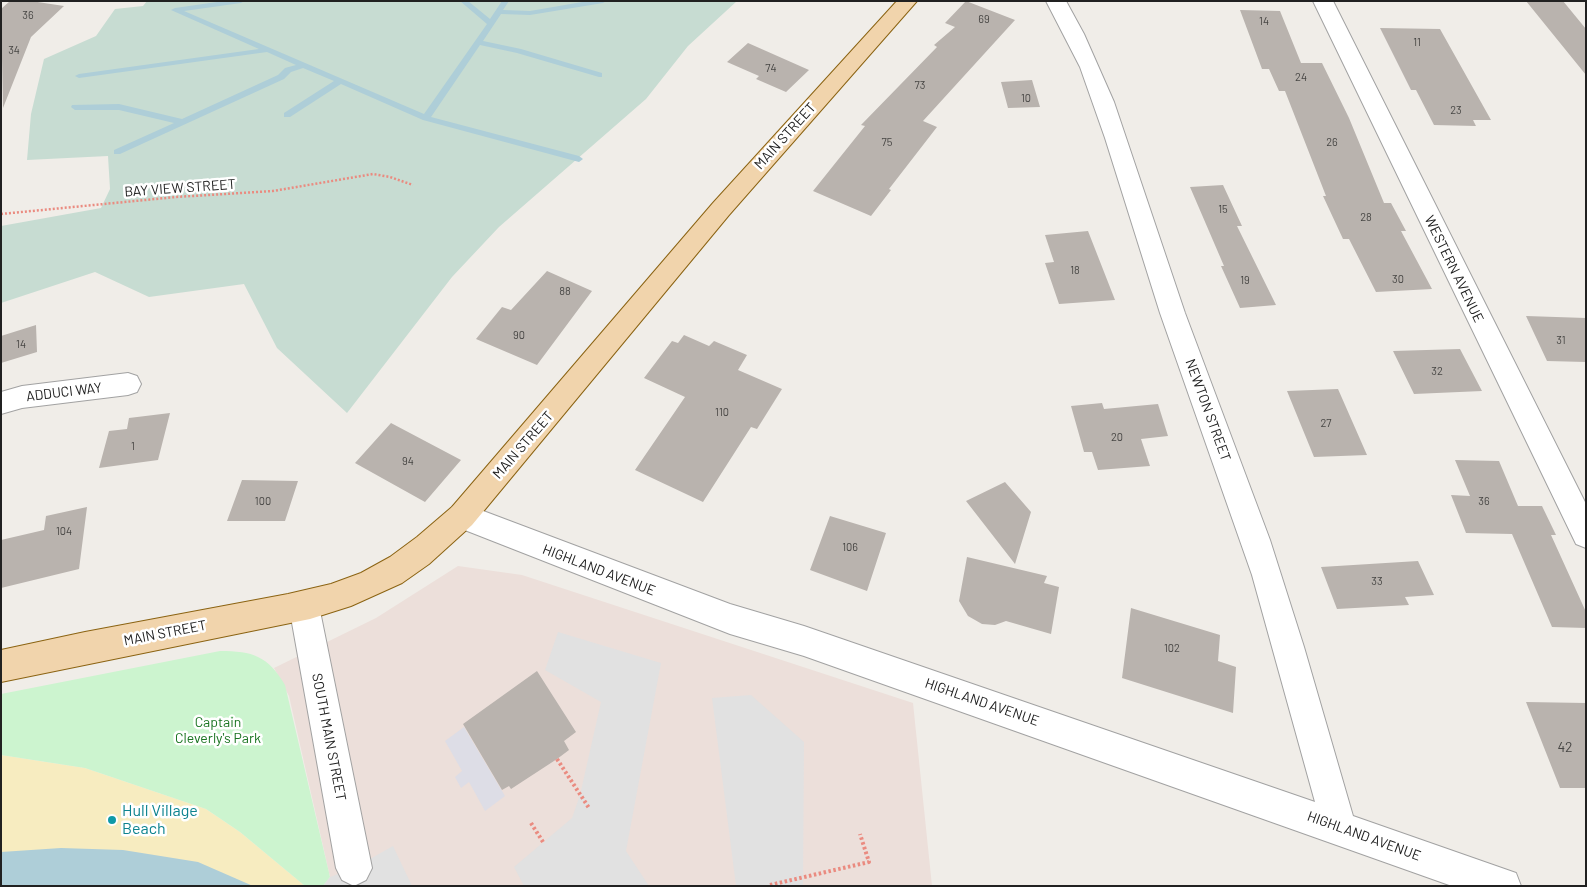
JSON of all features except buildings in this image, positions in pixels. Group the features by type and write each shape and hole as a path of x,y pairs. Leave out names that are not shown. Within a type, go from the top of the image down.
{"main road":[{"name":"MAIN STREET","path":"1,666 78,649 304,606 358,589 392,573 425,550 462,516 721,209 908,1"}],"street":[{"name":"NEWTON STREET","path":"1056,1 1091,70 1114,133 1162,281 1256,542 1302,695 1338,827"},
{"name":"WESTERN AVENUE","path":"1323,1 1586,535"},
{"name":"ADDUCI WAY","path":"1,403 22,397 128,384"},
{"name":"HIGHLAND AVENUE","path":"462,516 730,619 813,644 1503,886"},
{"name":"SOUTH MAIN STREET","path":"304,606 354,868"}],"path":[{"name":"BAY VIEW STREET","path":"1,214 176,197 273,191 373,174 413,185"},
{"path":"557,759 589,808"},
{"path":"531,823 542,842"},
{"path":"770,885 868,862 860,834"}],"shaded area":[{"path":"458,566 522,575 913,703 932,886 323,886 330,877 289,696 274,668 376,618"},
{"path":"558,632 661,663 626,851 649,886 524,886 514,867 572,818 580,795 601,702 545,670"},
{"path":"751,695 804,742 803,886 736,886 712,698"},
{"path":"464,727 505,796 485,811 469,782 461,788 455,777 462,771 445,741"},
{"path":"393,846 412,886 323,886 330,877 354,868"}],"green space":[{"path":"147,1 737,1 688,46 646,99 499,227 452,277 347,413 277,348 244,284 149,297 95,272 1,303 1,226 101,208 110,189 108,156 27,160 31,114 44,59 96,36 115,9 143,6"},
{"name":"Captain Cleverly's Park","path":"220,651 242,652 266,661 279,675 285,685 330,877 323,886 305,886 240,832 206,809 85,768 1,755 1,694"}],"sand":[{"name":"Hull Village Beach","path":"1,755 85,768 206,809 240,832 305,886 1,886"}],"water":[{"path":"61,848 123,850 198,862 253,886 1,886 1,852"}],"waterway":[{"path":"176,10 241,1"},
{"path":"463,1 490,23"},
{"path":"498,12 506,1"},
{"path":"498,12 530,13 603,1"},
{"path":"175,10 303,65"},
{"path":"426,118 498,12"},
{"path":"478,42 518,51 599,75"},
{"path":"79,76 267,50"},
{"path":"117,152 281,77 288,70 303,65"},
{"path":"303,65 426,118"},
{"path":"287,115 340,81"},
{"path":"75,107 119,107 182,122"},
{"path":"426,118 579,159"}],"place":[{"name":"Hull Village Beach","path":"112,820"}]}
